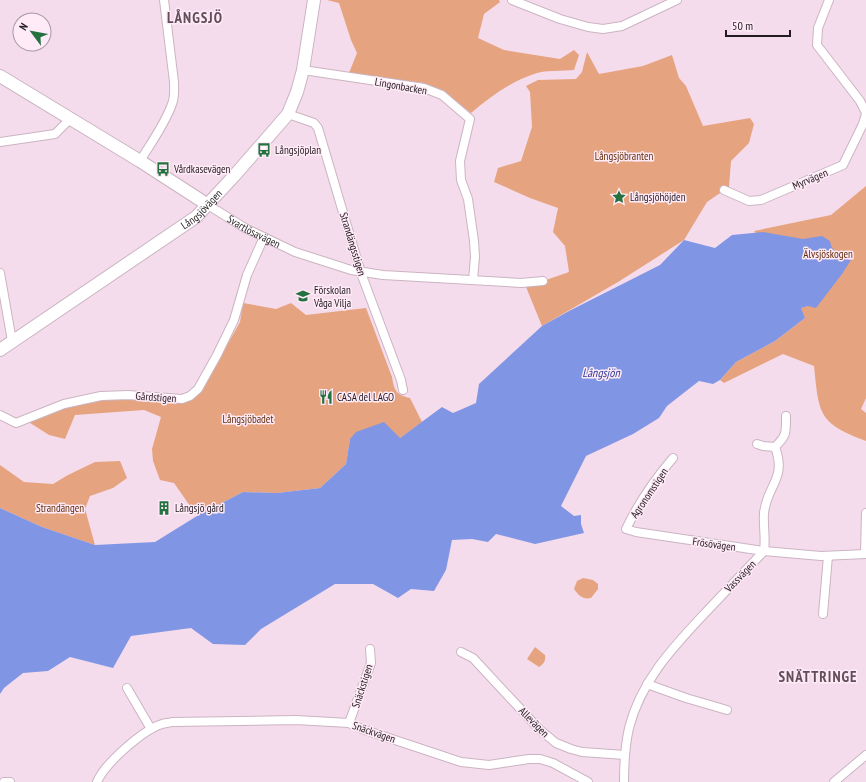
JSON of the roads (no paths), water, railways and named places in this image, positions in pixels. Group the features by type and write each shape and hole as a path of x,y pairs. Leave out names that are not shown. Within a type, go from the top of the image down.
{"street":[{"path":"140,161 167,116 173,103 174,82 164,0"},
{"name":"Långsjövägen","path":"0,350 193,219 208,205 288,114 297,92 303,70 314,0"},
{"path":"512,0 560,19 588,28 603,29 622,26 677,0"},
{"name":"Myrvägen","path":"724,190 748,201 761,200 843,165 863,124 866,114 860,101 818,44 818,28 829,0"},
{"name":"Lingonbacken","path":"303,70 424,88 442,96 470,119 460,161 461,180 468,199 476,257 473,280"},
{"name":"Svartlösavägen","path":"0,76 140,161 245,228 295,252 361,273 521,283 543,281"},
{"name":"Strandängsstigen","path":"288,114 314,122 318,128 361,273 401,380 403,390"},
{"path":"0,142 55,134 70,119"},
{"name":"Gårdstigen","path":"0,415 16,423 64,404 101,396 128,395 182,399 190,396 198,389 234,320 247,275 264,237"},
{"path":"0,273 12,341"},
{"path":"757,444 775,447 786,432 786,416"},
{"name":"Vassvägen","path":"624,782 624,755 630,727 636,707 647,684 660,663 675,644 764,551 764,513 779,465 779,458 775,447"},
{"name":"Agronomstigen","path":"626,528 636,509 659,474 673,458"},
{"name":"Frösövägen","path":"626,528 636,532 764,551 828,556 866,554 866,513"},
{"path":"823,614 828,556"},
{"name":"Snäckstigen","path":"349,723 371,663 370,649"},
{"name":"Allevägen","path":"461,652 473,658 539,729 556,743 582,752 624,755"},
{"path":"647,684 686,698 727,710"},
{"path":"127,688 151,729"},
{"name":"Snäckvägen","path":"97,782 101,773 118,755 151,729 162,724 172,722 296,720 349,723 362,729 461,762 489,765 529,759 548,760 588,782"},
{"path":"834,782 866,755"},
{"path":"4,782 10,782"}],"water":[{"name":"Långsjön","path":"763,232 803,239 822,236 830,241 832,248 837,254 851,260 816,308 808,306 801,308 805,318 775,341 736,362 720,380 713,384 699,381 667,406 659,418 633,434 586,456 561,506 574,516 581,515 581,524 584,533 535,544 496,534 488,542 472,539 452,540 446,570 434,591 411,589 398,598 373,584 335,584 261,629 245,645 213,644 191,628 131,636 113,668 70,657 48,671 23,673 4,688 0,694 0,508 42,527 95,545 155,542 197,516 243,492 277,493 320,488 346,464 350,439 356,432 384,422 400,438 442,407 453,413 476,403 479,384 542,326 660,265 684,240 715,248 732,235"}],"place":[{"name":"Långsjöplan","path":"264,150"},
{"name":"Vårdkasevägen","path":"163,169"},
{"name":"Långsjöhöjden","path":"619,197"},
{"name":"Förskolan Våga Vilja","path":"303,296"},
{"name":"CASA del LAGO","path":"326,397"},
{"name":"Långsjö gård","path":"164,508"}],"district":[{"name":"LÅNGSJÖ","path":"195,17"},
{"name":"SNÄTTRINGE","path":"818,676"}],"park label":[{"name":"Långsjöbranten","path":"624,156"},
{"name":"Älvsjöskogen","path":"828,254"},
{"name":"Långsjöbadet","path":"248,419"},
{"name":"Strandängen","path":"60,508"}]}
